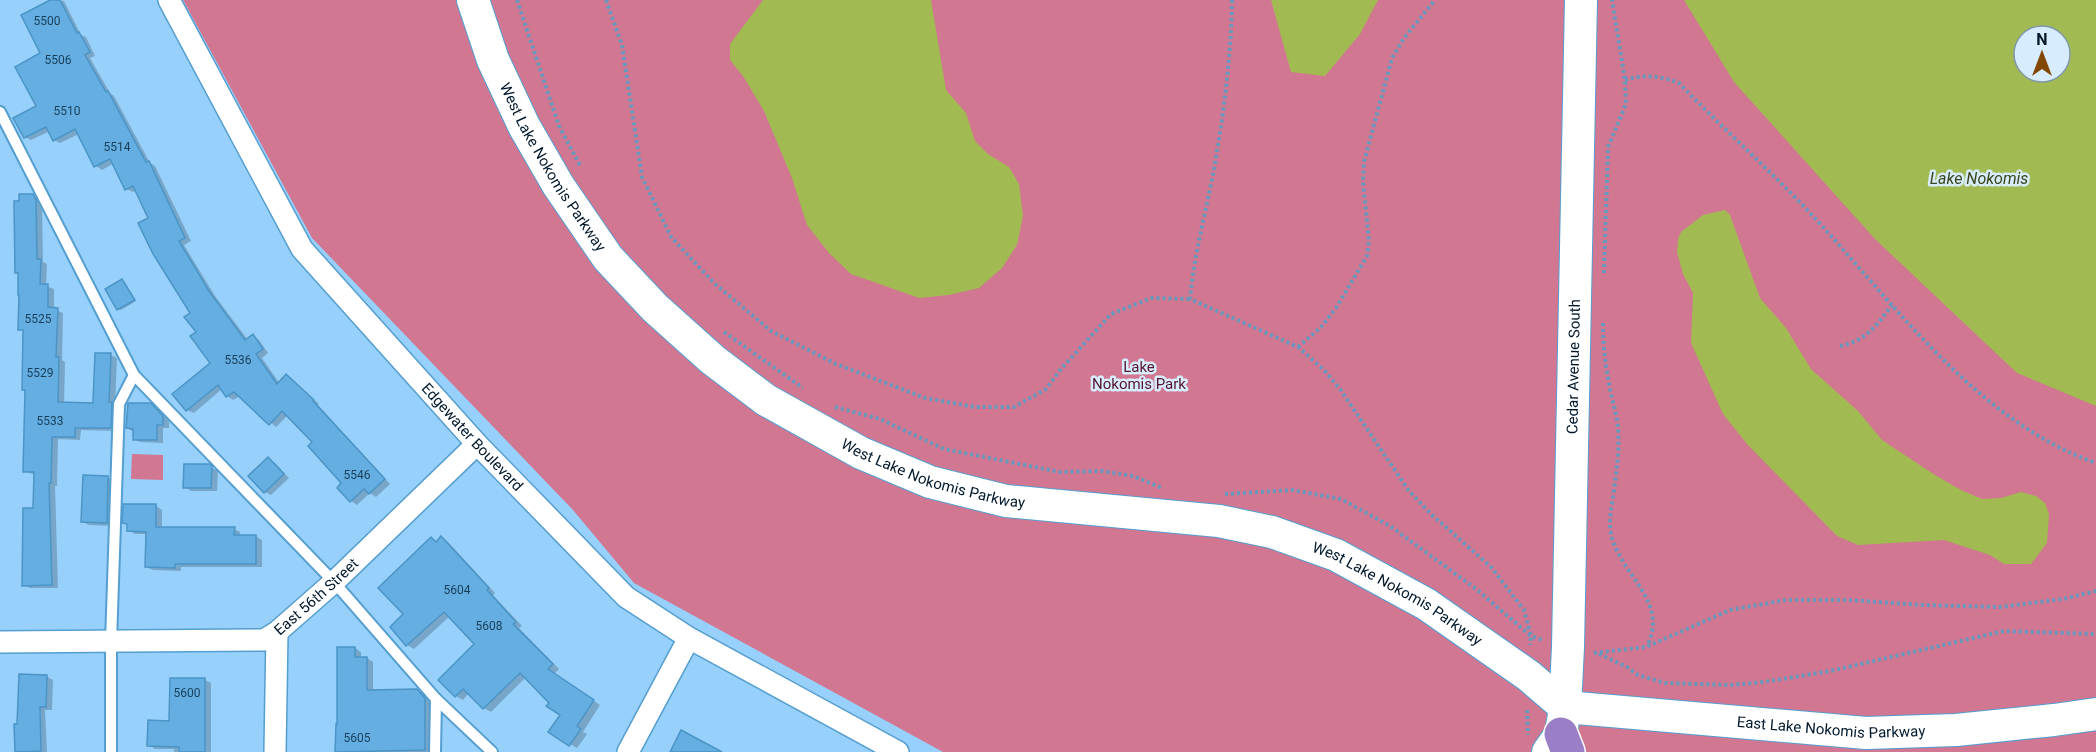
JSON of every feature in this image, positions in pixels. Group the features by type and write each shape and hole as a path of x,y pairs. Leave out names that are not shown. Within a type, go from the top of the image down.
{"street":[{"name":"Edgewater Boulevard","path":"169,0 302,249 477,444 626,597 689,638 898,752"},
{"name":"West Lake Nokomis Parkway","path":"473,0 493,60 524,126 558,185 608,258 655,308 713,360 766,400 861,453 930,482 1006,501 1219,521 1272,532 1336,555 1426,604 1529,676 1560,736"},
{"name":"Cedar Avenue South","path":"1560,736 1568,623 1581,0"},
{"name":"East 56th Street","path":"0,642 264,640 277,632 334,582 477,444"},
{"path":"275,752 277,632"},
{"path":"628,752 689,638"},
{"name":"East Lake Nokomis Parkway","path":"1560,736 1956,730 2096,714"}],"lane":[{"path":"0,112 134,375 334,582 436,699 492,752"},
{"path":"111,752 111,642 119,404 134,375"},
{"path":"435,752 436,699"}],"path":[{"path":"517,0 559,126 584,174"},
{"path":"606,0 610,5 622,45 642,177 671,237 714,283 771,331 836,364 925,398 975,407 1014,407 1046,389 1111,314 1151,298 1190,299 1298,347 1324,369 1417,500 1491,567 1524,610 1531,636 1476,589 1399,533 1341,500 1292,490 1218,495"},
{"path":"1190,299 1195,256 1214,171 1227,93 1232,0"},
{"path":"1298,347 1321,327 1336,308 1367,256 1370,241 1363,182 1364,162 1392,58 1404,38 1435,0"},
{"path":"1604,280 1608,147 1626,104 1625,80 1612,0"},
{"path":"1625,80 1636,76 1665,77 1678,83 1810,213 1927,343 1992,404 2049,441 2096,463"},
{"path":"1840,346 1859,340 1870,332 1893,305"},
{"path":"1603,314 1605,360 1618,425 1618,449 1609,525 1612,539 1624,566 1650,604 1653,615 1651,638 1647,647"},
{"path":"717,326 743,347 809,392"},
{"path":"828,405 880,418 944,449 1060,472 1102,471 1133,476 1168,491"},
{"path":"2096,591 2063,599 2000,607 1848,600 1786,600 1730,610 1647,647 1598,654 1627,667 1638,675 1665,683 1731,685 1830,671 2004,631 2096,634"}],"green space":[{"name":"Lake Nokomis Park","path":"183,0 2096,0 2096,752 943,752 634,583 573,510 312,238"},
{"path":"132,454 163,455 163,480 131,479"}],"water":[{"path":"763,0 931,0 946,90 966,113 975,141 988,154 1009,167 1019,184 1023,216 1017,245 1002,268 979,288 949,295 919,298 851,274 829,253 807,225 792,178 764,111 743,76 730,60 730,44"},
{"path":"1271,0 1378,0 1360,34 1325,76 1291,72"},
{"name":"Lake Nokomis","path":"1684,0 2096,0 2096,406 2017,373 1875,239 1734,82"},
{"path":"1725,210 1730,215 1760,298 1786,328 1811,369 1858,411 1882,440 1935,475 1982,499 2001,498 2021,492 2036,496 2045,503 2049,514 2047,543 2031,564 2004,564 1990,555 1944,540 1858,545 1837,536 1747,444 1723,414 1691,343 1693,293 1683,274 1677,252 1681,232 1703,215"}],"building":[{"path":"50,0 60,0 90,52 85,55 106,92 108,91 146,162 149,161 185,238 179,241 209,291 245,340 253,334 263,349 256,354 277,384 286,374 314,400 385,479 369,494 364,489 350,502 337,488 341,483 308,446 312,442 282,411 269,425 234,392 226,397 218,385 186,411 172,394 210,363 190,336 196,332 184,317 190,313 153,254 138,223 148,218 133,186 125,190 110,159 94,167 75,129 53,141 46,127 24,138 13,118 36,106 15,67 40,53 21,15"},
{"path":"19,194 33,194 36,200 37,259 41,259 40,284 48,284 48,307 58,308 56,357 59,357 58,402 93,403 95,353 111,353 109,402 112,402 111,428 75,428 75,437 52,437 51,483 49,483 52,585 22,586 23,508 33,508 34,472 23,472 25,390 22,390 23,330 18,330 18,273 15,273 14,201 19,201"},
{"path":"122,279 135,300 117,310 105,289"},
{"path":"128,403 151,403 163,416 163,425 157,425 157,440 133,440 133,429 126,428"},
{"path":"268,457 284,474 264,493 248,476"},
{"path":"184,464 210,464 212,466 211,488 183,488"},
{"path":"83,475 108,476 107,523 81,522"},
{"path":"123,504 156,504 156,527 235,527 234,535 256,535 256,564 175,564 175,568 145,567 146,532 127,531 127,524 122,523"},
{"path":"441,536 489,588 487,590 516,622 513,624 553,664 548,669 594,700 577,726 581,729 569,746 548,732 560,715 546,706 549,703 520,673 483,709 463,689 455,697 438,680 474,644 444,612 406,646 390,627 403,614 378,588 431,537 436,542"},
{"path":"337,647 355,647 355,657 367,657 367,690 417,689 425,698 425,750 335,752"},
{"path":"19,674 47,675 46,707 40,707 41,751 15,752 14,724 17,724"},
{"path":"170,678 205,678 205,752 179,752 179,747 147,746 148,720 169,721"},
{"path":"681,730 722,752 670,752"}]}
